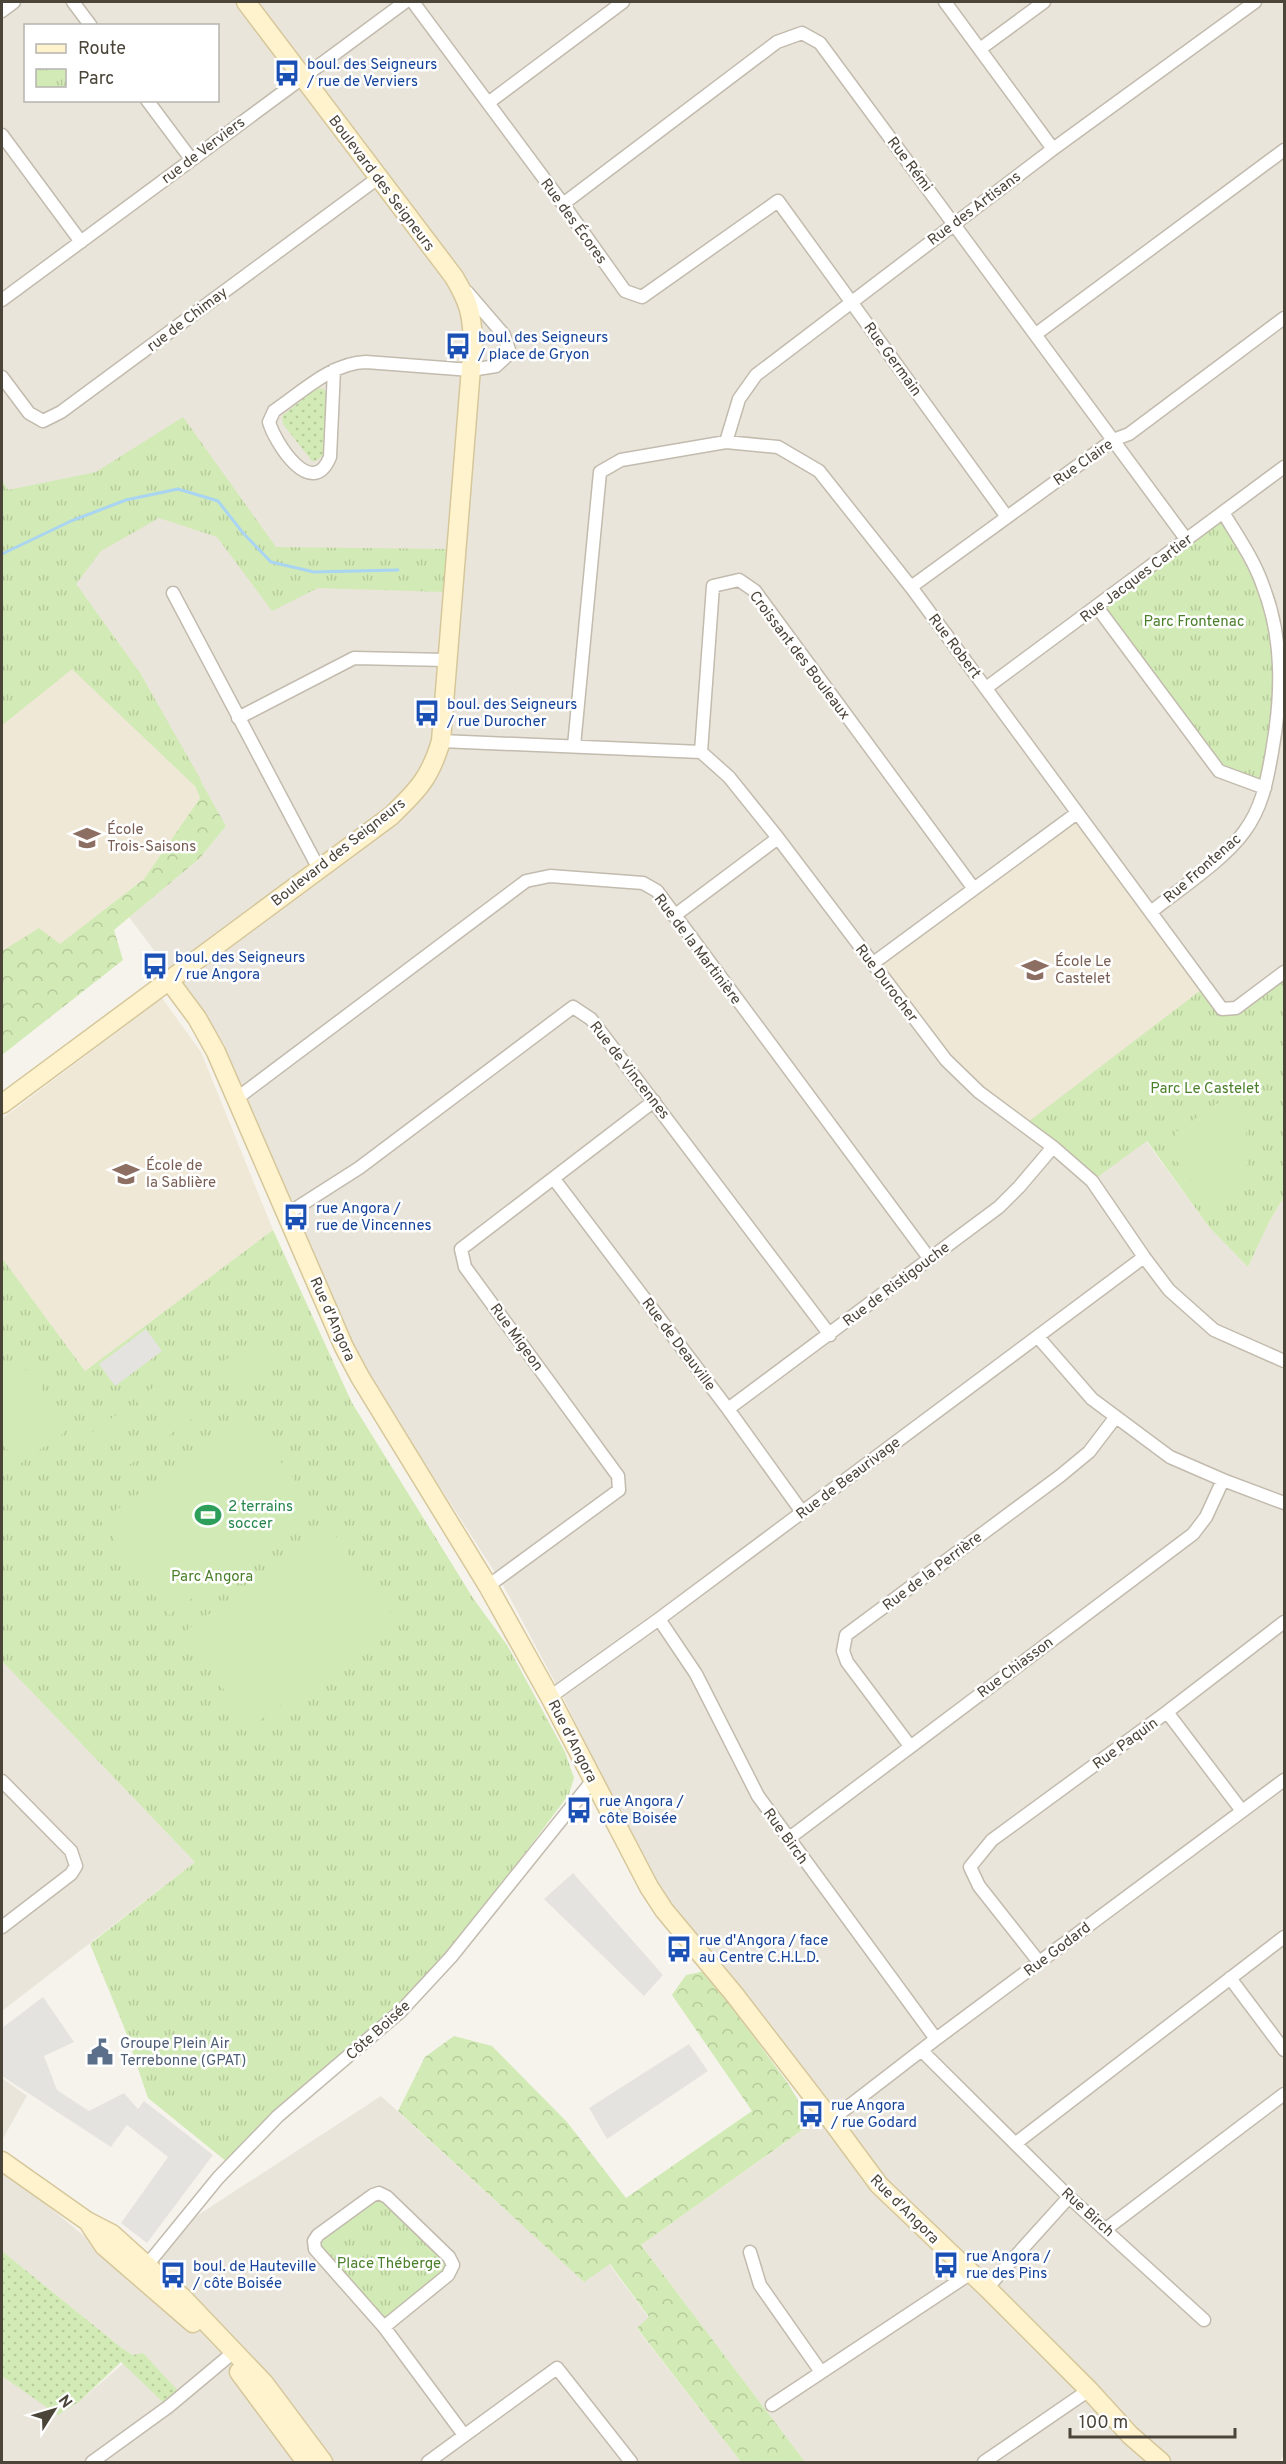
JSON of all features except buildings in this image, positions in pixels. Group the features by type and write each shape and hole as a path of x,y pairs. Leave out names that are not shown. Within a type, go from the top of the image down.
{"street":[{"path":"2,11 14,2"},
{"path":"73,2 90,24"},
{"name":"Boulevard des Seigneurs","path":"246,2 454,278 504,335 510,353 496,366 471,369"},
{"name":"rue de Verviers","path":"2,300 405,2"},
{"name":"Rue des Écores","path":"413,2 564,204 625,291 642,297 778,201"},
{"path":"488,103 623,2"},
{"path":"945,2 1053,149"},
{"path":"980,50 1044,2"},
{"name":"Rue des Artisans","path":"726,442 739,399 756,375 1053,149 1255,2"},
{"name":"Rue Rémi","path":"564,204 777,42 802,33 820,43 1186,539"},
{"path":"148,102 191,159"},
{"path":"2,135 81,242"},
{"path":"1036,334 1284,150"},
{"name":"rue de Chimay","path":"2,377 29,413 43,421 61,412 378,178"},
{"name":"Rue Germain","path":"778,201 1007,517"},
{"name":"Boulevard des Seigneurs","path":"2,1104 391,816 419,788 434,765 441,741 473,343 472,314 466,297 454,278"},
{"name":"Rue Claire","path":"910,587 1113,440 1129,434 1284,318"},
{"path":"334,370 330,457 327,464 318,472 311,474 299,470 269,422 274,411 334,370 350,362 471,369"},
{"name":"Rue Robert","path":"574,746 600,472 621,460 726,442 778,447 819,471 986,688 1222,1009 1236,1008 1284,972"},
{"name":"Rue Jacques Cartier","path":"986,688 1186,539 1224,514 1284,467"},
{"name":"Rue Frontenac","path":"1150,912 1234,845 1257,811 1265,788 1278,719 1280,660 1273,620 1263,585 1224,514"},
{"name":"Croissant des Bouleaux","path":"701,752 713,586 739,580 755,591 974,889"},
{"path":"173,593 319,869"},
{"path":"1097,607 1219,771 1265,788"},
{"path":"238,718 354,658 447,660"},
{"path":"441,741 701,752"},
{"name":"Rue Durocher","path":"701,752 729,777 778,838 946,1060 979,1092 1053,1147 1092,1181 1169,1290 1214,1330 1284,1361"},
{"path":"872,964 1077,813"},
{"path":"674,916 778,838"},
{"name":"Rue de la Martinière","path":"236,1099 526,881 550,876 643,884 657,891 929,1258"},
{"name":"Rue d'Angora","path":"168,979 207,1035 344,1347 488,1586 550,1697 649,1887 664,1910 734,1994 879,2185 987,2288 1089,2390 1130,2435 1161,2463"},
{"name":"Rue de Vincennes","path":"287,1214 359,1168 573,1007 591,1019 830,1335"},
{"name":"Rue Migeon","path":"488,1586 619,1490 618,1476 465,1267 461,1249 654,1101"},
{"name":"Rue de Ristigouche","path":"728,1409 999,1207 1053,1147"},
{"name":"Rue de Deauville","path":"554,1179 728,1409 802,1512"},
{"name":"Rue de Beaurivage","path":"550,1697 659,1619 1144,1257"},
{"path":"1038,1337 1092,1399 1170,1457 1284,1503"},
{"name":"Rue de la Perrière","path":"909,1746 847,1662 843,1651 846,1635 1060,1476 1089,1452 1115,1418"},
{"name":"Rue Chiasson","path":"788,1839 1193,1534 1206,1517 1223,1480"},
{"name":"Rue Birch","path":"659,1619 696,1674 758,1796 936,2039"},
{"name":"Rue Paquin","path":"1039,1962 979,1886 970,1867 992,1840 1167,1712 1284,1622"},
{"path":"1167,1712 1242,1810"},
{"path":"2,1780 71,1851 76,1866 72,1874 2,1927"},
{"name":"Côte Boisée","path":"143,2270 218,2178 271,2124 401,2011 451,1957 593,1780"},
{"name":"Rue Godard","path":"831,2120 1284,1780"},
{"path":"1016,2143 1284,1936"},
{"path":"1230,1978 1284,2050"},
{"name":"Rue Birch","path":"922,2051 1069,2196 1204,2320"},
{"path":"1106,2229 1284,2094"},
{"path":"2,2161 87,2221 104,2246 143,2270 196,2326 264,2383 314,2461"},
{"path":"384,2327 448,2275 453,2265 449,2257 387,2197 379,2193 318,2235 314,2241 315,2249 384,2327 464,2435"},
{"path":"987,2288 1069,2196"},
{"path":"750,2252 760,2285 821,2372"},
{"path":"772,2405 971,2273"},
{"path":"92,2463 168,2407 231,2355"},
{"path":"428,2463 557,2368 631,2463"},
{"path":"984,2463 1089,2390"}],"shaded area":[{"path":"2,2 1284,2 1284,975 1146,1141 1209,1227 1248,1267 1269,1222 1284,1197 1284,2455 1279,2462 805,2462 641,2245 835,2107 654,1885 564,1699 503,1585 366,1372 352,1346 224,1044 129,917 200,858 226,826 140,673 2,481","holes":["1224,515 1234,543 1186,539"]},
{"name":"École Trois-Saisons","path":"72,669 195,786 200,798 144,879 60,945 39,928 2,951 2,722"},
{"name":"École Le Castelet","path":"1077,813 1205,987 1024,1125 979,1092 872,964"},
{"name":"École de la Sablière","path":"162,998 201,1052 273,1230 85,1371 2,1258 2,1119"},
{"path":"146,1329 162,1351 115,1386 99,1364"},
{"path":"2,1661 195,1862 2,2011"},
{"path":"573,1873 663,1975 644,1996 544,1899"},
{"path":"43,1997 74,2042 44,2056 57,2090 89,2111 124,2093 138,2109 144,2101 213,2155 147,2243 121,2223 168,2157 127,2125 111,2147 2,2076 2,2028"},
{"path":"689,2044 708,2071 607,2139 589,2108"},
{"path":"2,2078 27,2096 2,2140"},
{"path":"381,2096 584,2282 609,2264 649,2318 637,2329 741,2462 2,2462 2,2376 58,2414 80,2401 133,2355 2,2251 2,2169 140,2281 192,2219"}],"green space":[{"path":"317,388 324,389 328,397 323,455 316,461 312,461 283,424 282,416"},
{"path":"183,417 276,547 447,549 444,592 318,588 272,611 217,537 159,518 101,551 76,584 140,673 201,780 195,786 72,669 2,725 2,481 8,490 96,472"},
{"path":"2,481 140,673 226,826 200,858 114,930 123,960 2,1055 2,951 39,928 60,944 144,879 200,798 195,786 72,669 2,725"},
{"name":"Parc Frontenac","path":"1224,514 1234,543 1258,589 1273,640 1277,682 1263,784 1219,771 1097,607"},
{"name":"Parc Le Castelet","path":"1284,975 1284,1197 1269,1222 1248,1267 1209,1227 1147,1141 1092,1181 1024,1125 1205,987 1222,1009"},
{"path":"1224,1099 1244,1122 1250,1156 1242,1177 1225,1195 1207,1200 1173,1156 1176,1132"},
{"name":"Parc Angora","path":"273,1230 352,1403 473,1598 507,1645 565,1752 574,1778 569,1794 465,1934 401,2006 227,2162 148,2098 124,2027 90,1944 195,1862 2,1661 2,1258 85,1371"},
{"path":"256,1337 272,1358 240,1382 224,1361"},
{"path":"21,1369 40,1373 42,1401 65,1432 18,1465 2,1442 2,1383"},
{"path":"168,1377 179,1392 147,1415 136,1400"},
{"path":"185,1401 196,1416 164,1439 154,1425"},
{"path":"119,1413 130,1427 98,1451 87,1436"},
{"name":"2 terrains soccer","path":"247,1415 315,1509 169,1615 101,1521"},
{"path":"137,1437 147,1452 115,1475 105,1460"},
{"path":"329,1527 397,1621 251,1727 183,1633"},
{"path":"705,1971 787,2082 812,2123 641,2245 805,2462 741,2462 637,2328 649,2317 610,2264 584,2282 398,2111 425,2057 454,2036 492,2046 567,2122 626,2198 752,2111 672,1995 686,1975"},
{"name":"Place Théberge","path":"379,2193 453,2265 384,2327 315,2249 318,2235"},
{"path":"2,2251 123,2349 133,2355 143,2353 182,2395 168,2407 121,2362 80,2401 58,2415 2,2376"}],"waterway":[{"path":"2,554 71,521 126,500 178,489 218,501 243,533 271,562 314,572 398,570"}],"place":[{"name":"boul. des Seigneurs / rue de Verviers","path":"287,73"},
{"name":"boul. des Seigneurs / place de Gryon","path":"458,346"},
{"name":"boul. des Seigneurs / rue Durocher","path":"427,713"},
{"name":"École Trois-Saisons","path":"87,838"},
{"name":"boul. des Seigneurs / rue Angora","path":"155,966"},
{"name":"École Le Castelet","path":"1035,970"},
{"name":"École de la Sablière","path":"126,1174"},
{"name":"rue Angora / rue de Vincennes","path":"296,1217"},
{"name":"2 terrains soccer","path":"208,1515"},
{"name":"rue Angora / côte Boisée","path":"579,1810"},
{"name":"rue d'Angora / face au Centre C.H.L.D.","path":"679,1949"},
{"name":"Groupe Plein Air Terrebonne (GPAT)","path":"100,2052"},
{"name":"rue Angora / rue Godard","path":"811,2114"},
{"name":"rue Angora / rue des Pins","path":"946,2265"},
{"name":"boul. de Hauteville / côte Boisée","path":"173,2275"}]}
